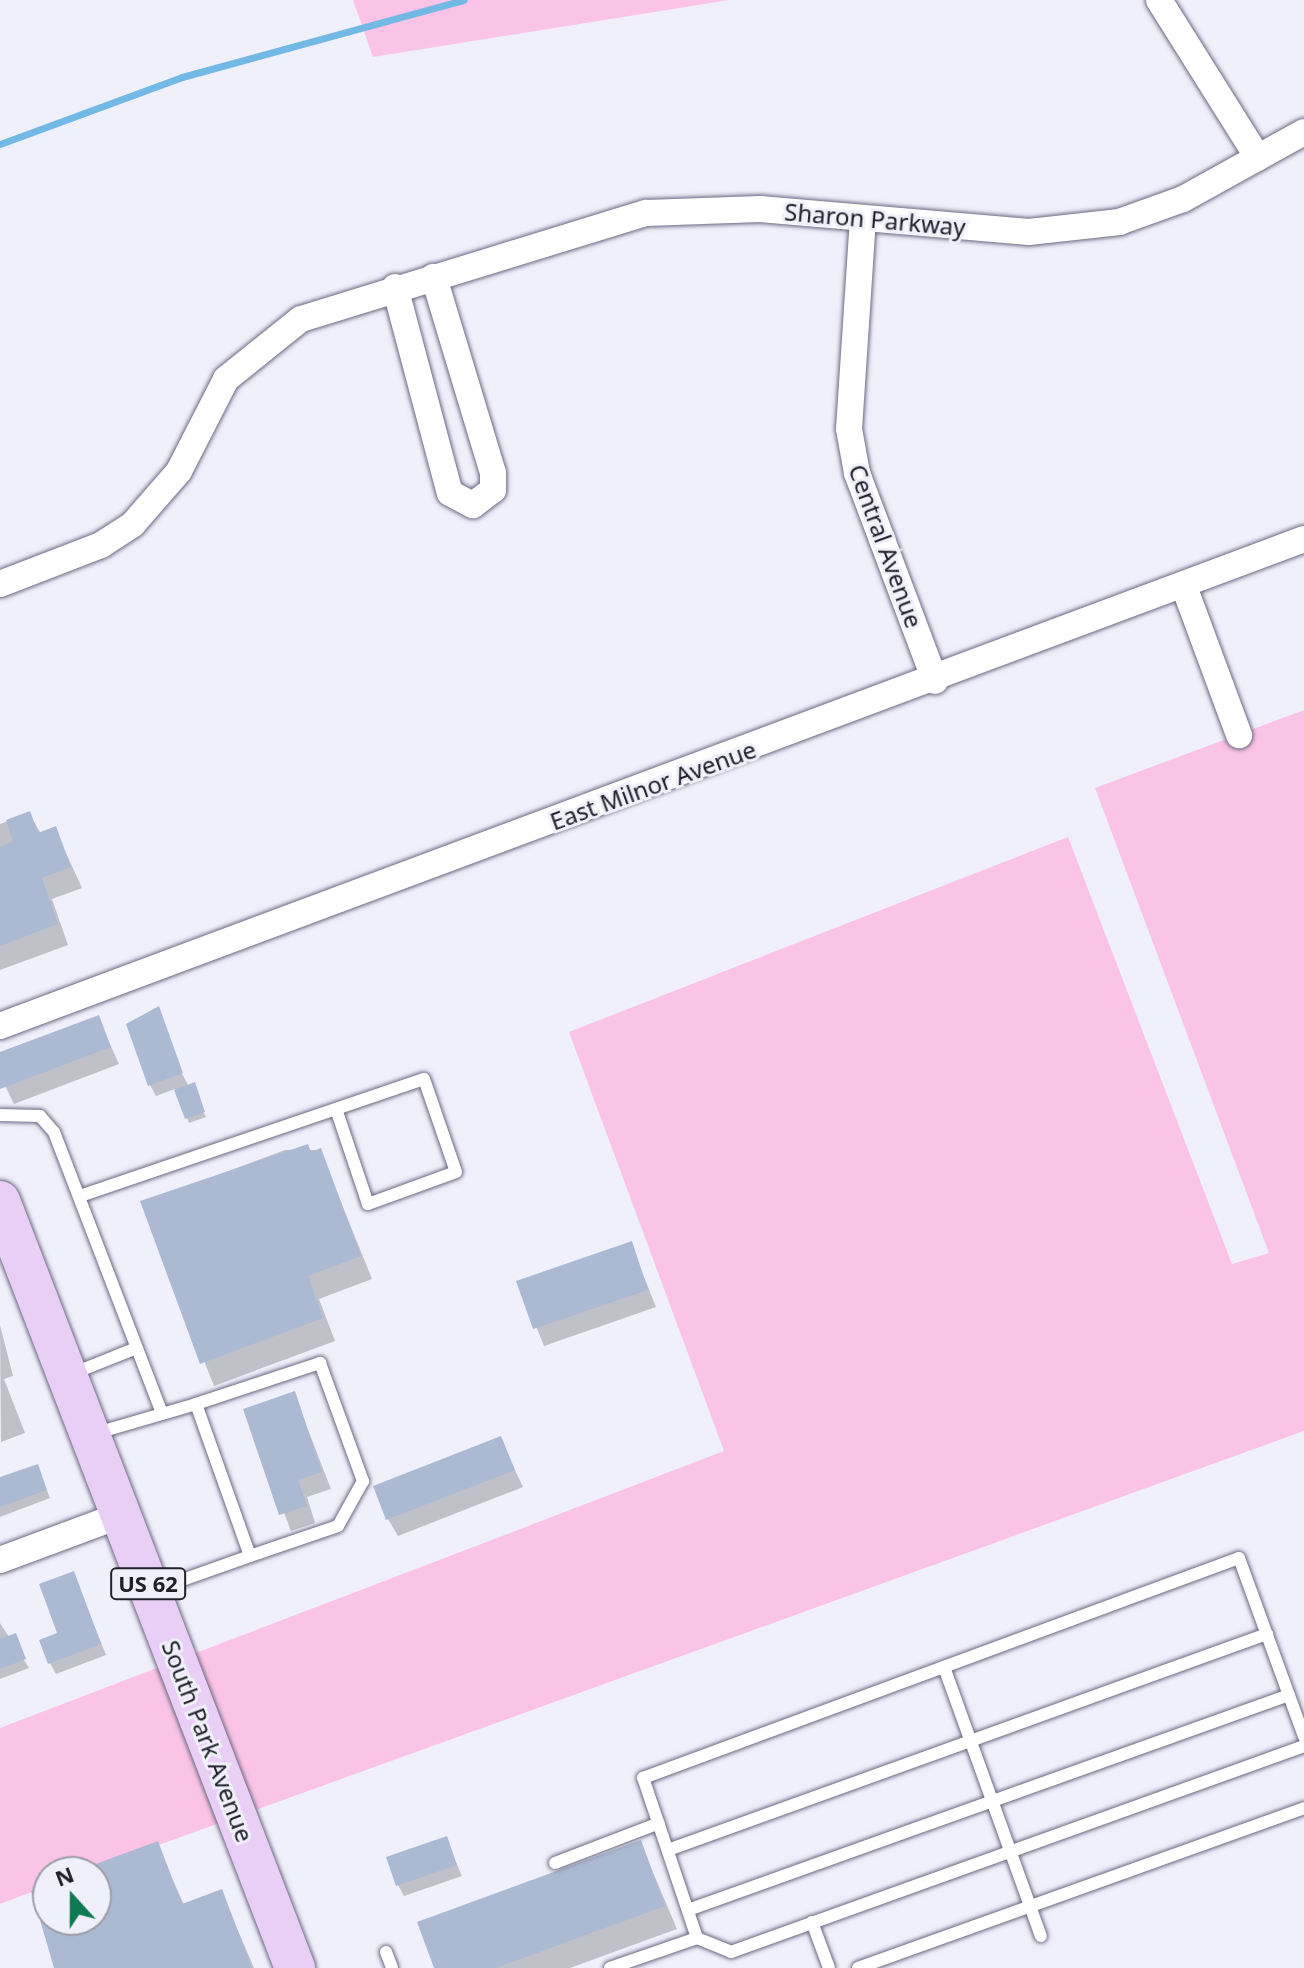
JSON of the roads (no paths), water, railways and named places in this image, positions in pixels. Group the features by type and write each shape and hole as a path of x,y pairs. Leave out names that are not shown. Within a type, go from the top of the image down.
{"main road":[{"name":"South Park Avenue","path":"0,1201 10,1254 67,1375 295,1968"}],"street":[{"path":"1159,0 1258,158"},
{"name":"Sharon Parkway","path":"0,584 101,545 133,524 179,471 226,379 271,337 301,319 395,287 646,213 703,207 1075,230 1152,212 1304,132"},
{"name":"Central Avenue","path":"863,218 849,429 857,473 935,681"},
{"path":"395,287 450,493 473,505 493,490 493,473 434,277"},
{"name":"East Milnor Avenue","path":"0,1026 1185,589 1304,539"},
{"path":"1185,589 1239,735"},
{"path":"0,1560 121,1515"}],"lane":[{"path":"83,1195 424,1079 456,1172 368,1204 336,1109"},
{"path":"0,1115 40,1116 83,1195 134,1349 162,1414"},
{"path":"67,1375 134,1349"},
{"path":"90,1435 320,1363 363,1481 338,1526 150,1592"},
{"path":"196,1404 250,1556"},
{"path":"697,1938 643,1778 1239,1558 1304,1737"},
{"path":"668,1850 1267,1634"},
{"path":"944,1667 1041,1936"},
{"path":"688,1910 1289,1695"},
{"path":"610,1968 697,1938 731,1952 1304,1746"},
{"path":"858,1968 1304,1808"},
{"path":"555,1863 659,1823"},
{"path":"812,1922 829,1968"},
{"path":"386,1952 392,1968"}],"waterway":[{"path":"0,144 182,77 464,0"}]}
